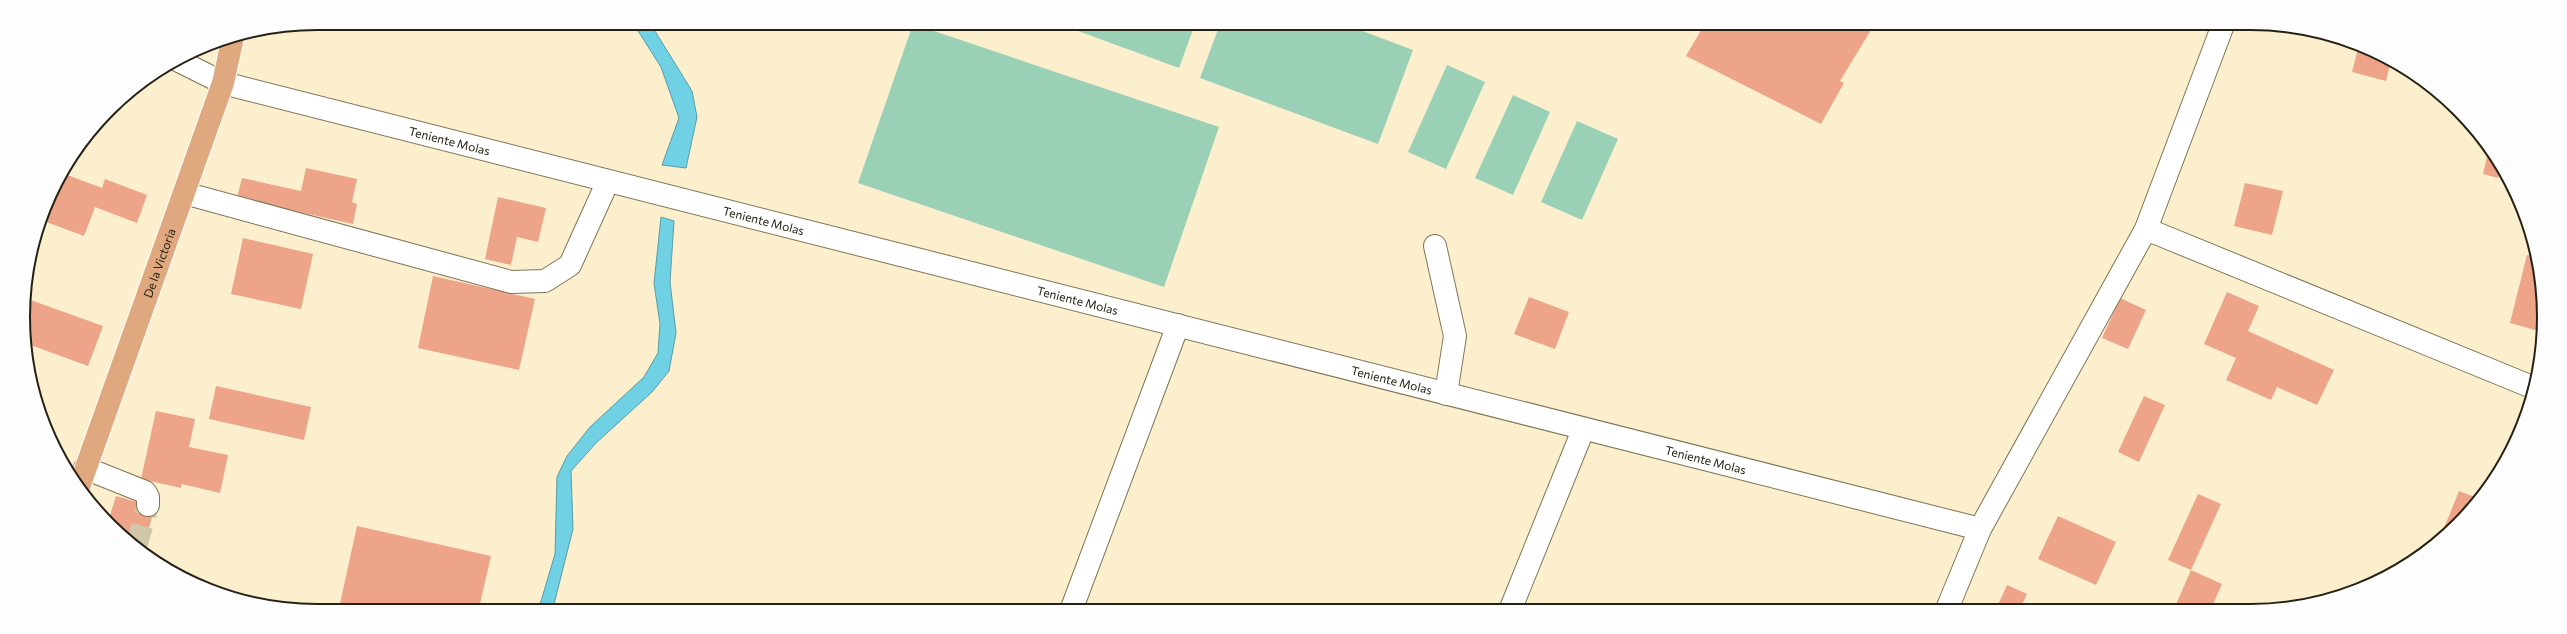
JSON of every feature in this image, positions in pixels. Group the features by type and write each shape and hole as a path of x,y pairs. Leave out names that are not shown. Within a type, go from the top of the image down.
{"main road":[{"name":"De la Victoria","path":"82,477 223,83 232,43"}],"street":[{"path":"1949,604 1980,528 2146,229 2221,30"},
{"name":"Teniente Molas","path":"183,63 223,83 1178,325 1582,430 1980,528"},
{"path":"184,192 511,282 545,281 570,265 608,181"},
{"path":"2146,229 2528,385"},
{"path":"1435,246 1455,336 1446,394"},
{"path":"1073,604 1178,325"},
{"path":"1512,604 1582,430"},
{"path":"82,477 145,492 148,497 148,505"}],"green space":[{"path":"911,30 931,30 1219,127 1164,287 858,183"},
{"path":"1075,30 1193,30 1179,68"},
{"path":"1218,30 1360,30 1413,50 1378,144 1200,78"},
{"path":"1447,65 1485,82 1446,169 1408,152"},
{"path":"1513,95 1550,112 1513,195 1475,178"},
{"path":"1577,121 1618,139 1582,220 1541,202"}],"water":[{"path":"637,30 654,30 692,91 697,117 686,168 662,165 679,118 661,67"},
{"path":"661,217 674,221 670,282 676,333 669,371 652,392 596,443 571,471 573,529 554,604 540,604 555,554 557,477 567,456 590,427 644,377 658,353 660,324 654,283"}],"building":[{"path":"1701,30 1871,30 1840,81 1844,83 1821,124 1686,56"},
{"path":"2357,51 2390,66 2386,81 2352,72"},
{"path":"2487,157 2489,157 2499,174 2498,178 2483,174"},
{"path":"306,168 357,179 352,202 357,204 353,224 237,198 242,178 301,191"},
{"path":"67,175 102,188 105,179 147,195 137,223 95,207 84,236 46,222"},
{"path":"2245,183 2283,191 2272,235 2234,226"},
{"path":"498,197 546,208 538,242 517,237 511,265 485,259"},
{"path":"243,238 313,254 301,309 231,294"},
{"path":"2527,255 2530,256 2535,280 2536,330 2510,323"},
{"path":"433,276 535,299 519,370 418,348"},
{"path":"2227,292 2259,306 2248,331 2334,370 2317,405 2277,387 2271,400 2226,380 2236,358 2204,344"},
{"path":"1529,297 1569,312 1555,349 1514,334"},
{"path":"2120,298 2146,310 2128,349 2102,338"},
{"path":"31,300 103,326 88,366 32,345"},
{"path":"216,386 311,407 304,440 209,419"},
{"path":"2144,396 2165,405 2139,462 2118,452"},
{"path":"156,411 195,419 189,447 228,455 220,493 182,484 181,488 141,479"},
{"path":"2459,491 2474,497 2453,520 2444,529"},
{"path":"2198,494 2221,504 2191,570 2168,560"},
{"path":"116,496 155,507 144,546 110,516"},
{"path":"2058,516 2116,542 2096,585 2038,559"},
{"path":"357,526 491,556 480,604 340,604"},
{"path":"2191,570 2222,584 2213,604 2176,604"},
{"path":"2007,585 2027,594 2022,604 1998,604"}],"tunnel":[{"path":"138,541 148,505"}]}
